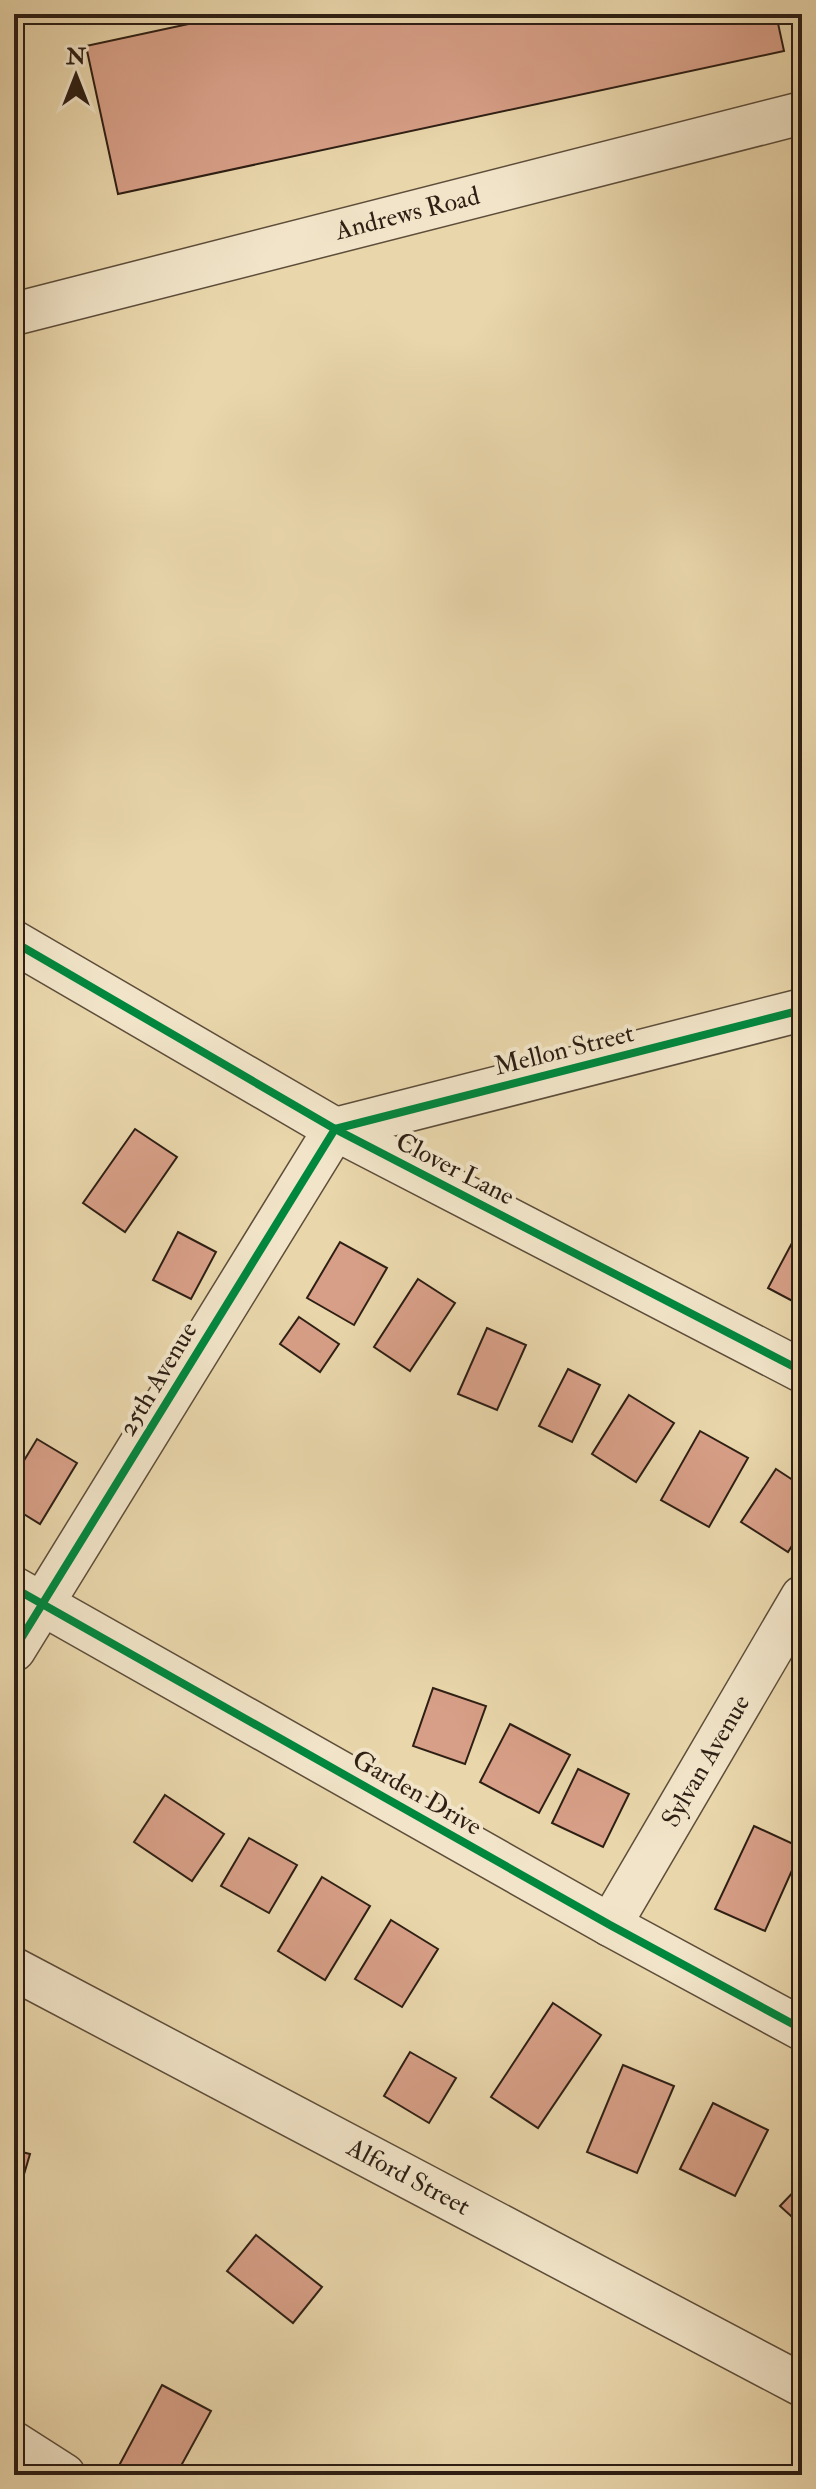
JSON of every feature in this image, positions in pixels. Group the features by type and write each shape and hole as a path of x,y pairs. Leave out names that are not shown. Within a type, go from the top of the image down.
{"street":[{"name":"Andrews Road","path":"14,314 802,113"},
{"name":"Clover Lane","path":"14,942 335,1129 802,1371"},
{"name":"Mellon Street","path":"335,1129 802,1010"},
{"name":"25th Avenue","path":"14,1650 29,1596 335,1129"},
{"name":"Garden Drive","path":"29,1596 610,1925 802,2029"},
{"name":"Sylvan Avenue","path":"610,1925 802,1597"},
{"name":"Alford Street","path":"14,1969 802,2385"},
{"path":"14,2443 64,2475"}],"building":[{"path":"235,14 776,14 784,51 118,194 86,46"},
{"path":"135,1129 177,1157 125,1232 83,1203"},
{"path":"178,1232 216,1252 191,1299 153,1280"},
{"path":"793,1241 802,1246 802,1306 768,1288"},
{"path":"340,1242 387,1268 354,1325 307,1298"},
{"path":"418,1279 455,1303 410,1371 374,1347"},
{"path":"299,1317 339,1344 320,1372 280,1344"},
{"path":"487,1328 526,1345 497,1410 458,1394"},
{"path":"568,1369 600,1385 572,1442 539,1426"},
{"path":"629,1395 674,1423 636,1482 592,1454"},
{"path":"700,1431 748,1458 709,1527 661,1500"},
{"path":"37,1439 77,1463 40,1524 14,1508 14,1477"},
{"path":"776,1469 802,1486 802,1530 788,1552 741,1522"},
{"path":"433,1688 486,1706 465,1764 413,1746"},
{"path":"510,1724 570,1755 539,1813 480,1782"},
{"path":"578,1769 629,1794 603,1847 552,1823"},
{"path":"165,1795 224,1834 192,1881 134,1842"},
{"path":"754,1826 802,1848 765,1931 715,1909"},
{"path":"249,1838 297,1865 269,1913 221,1886"},
{"path":"322,1877 370,1906 325,1980 278,1951"},
{"path":"391,1920 438,1949 402,2007 355,1979"},
{"path":"553,2003 601,2035 538,2128 491,2097"},
{"path":"410,2052 456,2078 429,2123 384,2096"},
{"path":"623,2065 674,2086 637,2173 587,2152"},
{"path":"713,2103 768,2130 735,2196 680,2169"},
{"path":"14,2150 30,2154 14,2208"},
{"path":"802,2183 802,2226 780,2206"},
{"path":"256,2235 322,2287 293,2323 227,2271"},
{"path":"162,2385 211,2411 176,2475 114,2475"}],"cycle path":[{"path":"14,942 335,1129 802,1371"},
{"path":"14,1650 335,1129 802,1010"},
{"path":"14,1588 610,1925 802,2029"}]}
